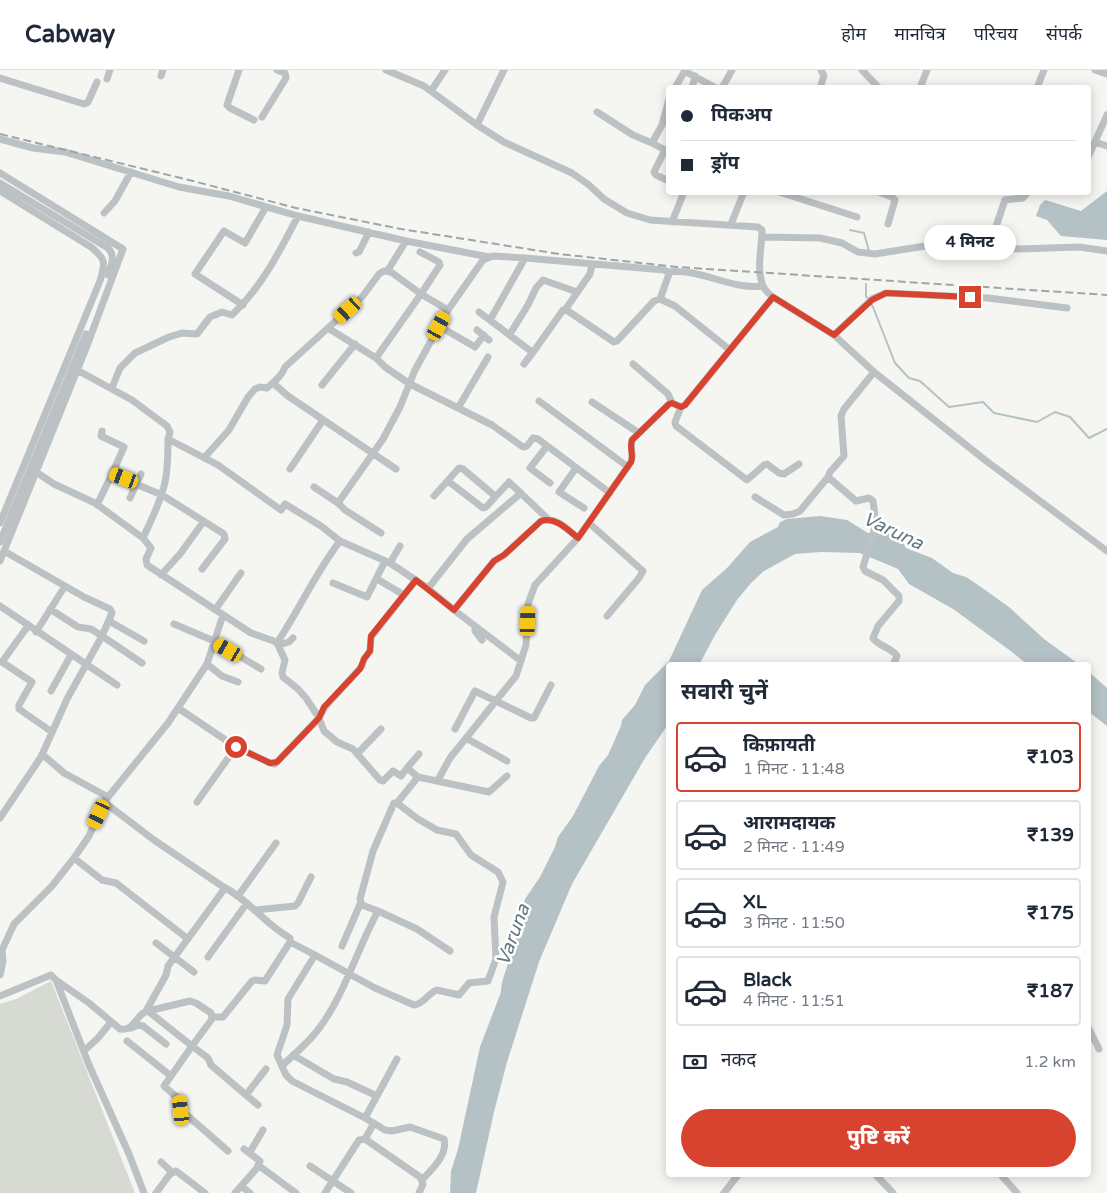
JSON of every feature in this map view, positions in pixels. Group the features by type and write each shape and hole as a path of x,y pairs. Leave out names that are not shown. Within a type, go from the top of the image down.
{"street":[{"path":"106,79 110,70"},
{"path":"239,70 227,105 254,120"},
{"path":"262,117 286,78 284,73 277,70"},
{"path":"386,70 414,80 477,125 522,151 572,173 604,199 637,217 672,222 758,227 762,230 760,273 763,286 773,297 834,335 874,372 985,460 1107,550"},
{"path":"431,91 444,70"},
{"path":"477,125 504,70"},
{"path":"724,85 732,70"},
{"path":"821,70 824,76 821,85"},
{"path":"862,70 876,85"},
{"path":"921,85 927,70"},
{"path":"1038,85 1044,70"},
{"path":"1095,70 1107,74"},
{"path":"677,85 684,72 711,85"},
{"path":"693,85 695,76"},
{"path":"0,78 84,104 88,102 97,82"},
{"path":"652,143 662,125 666,110"},
{"path":"597,112 633,135 665,150 654,172 666,180"},
{"path":"1091,151 1107,115"},
{"path":"0,139 34,148 65,152 179,187 230,196 298,216 406,241 489,257 526,258 668,272 687,271 749,287 763,286"},
{"path":"1095,142 1107,146"},
{"path":"104,213 114,201 131,172"},
{"path":"0,173 123,248 77,370 0,561"},
{"path":"0,183 103,245 111,251 112,257 111,266 97,307 0,542"},
{"path":"0,191 91,247 102,256 104,263 100,281 0,523"},
{"path":"672,222 683,195"},
{"path":"731,224 743,195"},
{"path":"788,195 857,217"},
{"path":"885,195 895,200 888,224"},
{"path":"989,247 1005,200 1023,198 1026,195"},
{"path":"243,305 195,274 224,231 245,243 266,207"},
{"path":"112,388 120,368 134,353 169,336 197,334 210,317 222,312 232,315 243,305 277,257 298,216"},
{"path":"356,253 359,252 369,232"},
{"path":"762,237 820,238 842,243 858,252 875,254 938,244 1019,249 1080,247 1107,251"},
{"path":"204,458 229,430 248,397 255,389 260,387 267,388 273,383 284,372 285,367 362,297 379,274 388,270 406,241"},
{"path":"376,358 440,265 440,262 420,252"},
{"path":"338,503 379,445 396,415 415,370 448,310 480,262 489,257"},
{"path":"490,320 526,258"},
{"path":"524,364 561,311 565,310 590,274 592,265"},
{"path":"388,270 421,294 448,310"},
{"path":"565,310 614,342 654,301 660,298 668,272"},
{"path":"510,334 536,288 543,280 577,292"},
{"path":"834,335 869,302 886,293 1012,300 1068,308"},
{"path":"773,297 685,405 681,407 675,422 676,426 744,478 750,479 767,464 784,474 799,464"},
{"path":"660,298 675,306 730,350"},
{"path":"479,312 530,351 534,350"},
{"path":"439,326 475,347 487,337 477,330"},
{"path":"328,328 376,358 385,367 410,384 492,425 523,447 527,446 534,438 610,493"},
{"path":"322,385 355,344"},
{"path":"458,408 488,357"},
{"path":"633,364 670,396 672,403"},
{"path":"77,370 112,388 165,424 170,430 168,462 162,495 143,538"},
{"path":"755,497 784,514 794,514 800,511 844,456 841,420 844,409 874,372"},
{"path":"273,383 280,390 396,469"},
{"path":"539,401 628,467"},
{"path":"592,402 639,433"},
{"path":"672,403 681,407"},
{"path":"438,780 450,758 516,676 526,645 528,604 535,585 578,538 628,467 633,458 631,444 639,433 672,403"},
{"path":"290,469 324,420"},
{"path":"97,505 124,447 101,436 102,431"},
{"path":"168,439 218,465 280,510 285,504 321,526 340,541 387,562 416,580 521,661"},
{"path":"547,446 530,468 550,483"},
{"path":"434,496 458,468 461,468 495,496"},
{"path":"576,468 559,492 584,508"},
{"path":"36,472 54,484 82,496 97,505 143,538 151,548 146,559 147,565 215,610 251,633 277,643 286,644 293,638"},
{"path":"112,474 162,495 225,536 223,542 202,569"},
{"path":"130,498 141,474"},
{"path":"828,477 856,501 872,499 873,501 876,521 875,530 864,558 863,567 865,571 883,580 899,596 898,601 878,626 873,638 876,642 895,652 897,656 894,662"},
{"path":"448,481 482,508 486,507 508,482 548,519 556,522 578,538"},
{"path":"314,487 381,533"},
{"path":"426,587 430,586 467,539 521,493"},
{"path":"454,610 494,561 504,555 541,521 548,519"},
{"path":"161,574 180,554 204,521"},
{"path":"589,523 643,571 640,578 607,616"},
{"path":"277,643 340,541"},
{"path":"332,583 368,597 387,562 400,546"},
{"path":"0,818 42,754 67,698 102,636 112,613 110,609 65,586 4,550"},
{"path":"215,610 241,573"},
{"path":"377,579 404,595"},
{"path":"178,708 236,747 275,764 319,718 324,707 362,666 364,659 370,651 371,636 416,580"},
{"path":"36,632 65,586"},
{"path":"0,606 117,685"},
{"path":"50,609 78,627 90,629 102,636 142,663"},
{"path":"0,975 2,950 14,924 52,886 74,858 88,836 106,800 178,708 207,664 223,615"},
{"path":"109,620 144,640"},
{"path":"174,624 214,642 261,669"},
{"path":"28,626 1,662 32,682 19,705 19,709 52,732"},
{"path":"475,626 475,631 482,640"},
{"path":"277,643 285,660 283,677 306,698 327,734 337,742 350,747 381,781 392,772 401,776 419,754"},
{"path":"51,691 71,655"},
{"path":"207,664 222,676 238,682"},
{"path":"455,729 474,692 478,692 534,718 551,685"},
{"path":"357,754 381,729"},
{"path":"466,738 506,761"},
{"path":"197,802 236,747"},
{"path":"42,754 64,773 106,800 154,840 238,896 277,931 290,938 290,942 375,988 417,1006 434,991 437,990 459,996 469,983 488,981 496,959 494,920 503,886 500,874 471,855 456,834 437,830 418,819 397,803"},
{"path":"407,768 418,777 489,792 507,776"},
{"path":"342,946 361,902 372,851 392,804 397,803 418,777"},
{"path":"238,896 276,843"},
{"path":"74,858 102,880 116,883 188,939"},
{"path":"255,910 295,906 311,877"},
{"path":"147,1011 166,977 168,966 225,888"},
{"path":"361,902 362,905 420,930 450,952"},
{"path":"208,957 246,903"},
{"path":"282,1066 317,1031 350,974 378,911"},
{"path":"130,1028 143,1012 194,1001 213,1017 223,1017 252,981 265,981 290,942"},
{"path":"156,943 194,972"},
{"path":"315,955 288,1000 287,1025 277,1055 286,1075 292,1081 388,1131 410,1128 444,1139 445,1143 441,1157 422,1180 419,1193"},
{"path":"0,996 51,975 123,1030 138,1025 143,1026 166,1044"},
{"path":"56,980 144,1193"},
{"path":"147,1011 208,1058 211,1065 258,1105"},
{"path":"213,1017 164,1086 180,1100 181,1110 228,1151"},
{"path":"84,1051 111,1022"},
{"path":"1091,1033 1099,1048"},
{"path":"127,1041 171,1076"},
{"path":"293,1055 334,1079 347,1082 377,1096"},
{"path":"365,1118 397,1059"},
{"path":"246,1095 266,1069"},
{"path":"365,1139 374,1123"},
{"path":"235,1193 260,1161 247,1150 263,1130"},
{"path":"325,1193 359,1140 365,1139 397,1160 422,1180"},
{"path":"161,1162 172,1172 180,1173 205,1193"},
{"path":"258,1165 296,1193"},
{"path":"310,1166 351,1193"},
{"path":"156,1193 172,1172"},
{"path":"724,1193 736,1177"},
{"path":"878,1177 893,1193"},
{"path":"1003,1177 1017,1193"},
{"path":"241,1186 250,1193"}],"shaded area":[{"path":"1107,191 1107,240 1061,236 1047,220 1036,216 1040,205 1045,200 1081,211"},
{"path":"820,516 847,520 868,533 886,532 903,542 906,548 932,558 953,573 966,577 981,587 1009,607 1044,639 1076,662 1024,662 953,609 909,584 898,569 860,553 821,552 795,554 764,571 737,600 701,662 668,662 702,590 727,568 750,542 778,527 780,522 787,519"},
{"path":"666,664 666,727 645,758 572,884 539,962 507,1062 476,1193 450,1193 451,1171 458,1149 480,1047 501,992 512,943 515,939 525,899 540,877 558,837 573,816 599,766 608,755 622,720 635,705 645,685"},
{"path":"1091,674 1107,688 1107,726 1091,714"},
{"path":"51,981 135,1193 0,1193 0,1004 16,999"}],"waterway":[{"path":"850,230 864,233 869,251"},
{"path":"866,284 866,296 873,307 895,363 909,378 920,381 949,407 983,402 994,413 1037,422 1055,412 1070,417 1089,438 1107,429"}],"railway":[{"path":"0,134 296,208 401,229 559,254 677,267 1107,295"}],"route":[{"path":"236,747 275,764 319,718 324,707 360,669 370,651 369,643 371,636 416,580 454,610 494,561 504,555 541,521 551,519 578,538 595,517 631,462 633,458 632,440 669,404 672,403 681,407 685,405 773,297 834,335 872,300 886,293 970,297"}],"water label":[{"name":"Varuna","path":"893,531"},
{"name":"Varuna","path":"513,935"}]}
